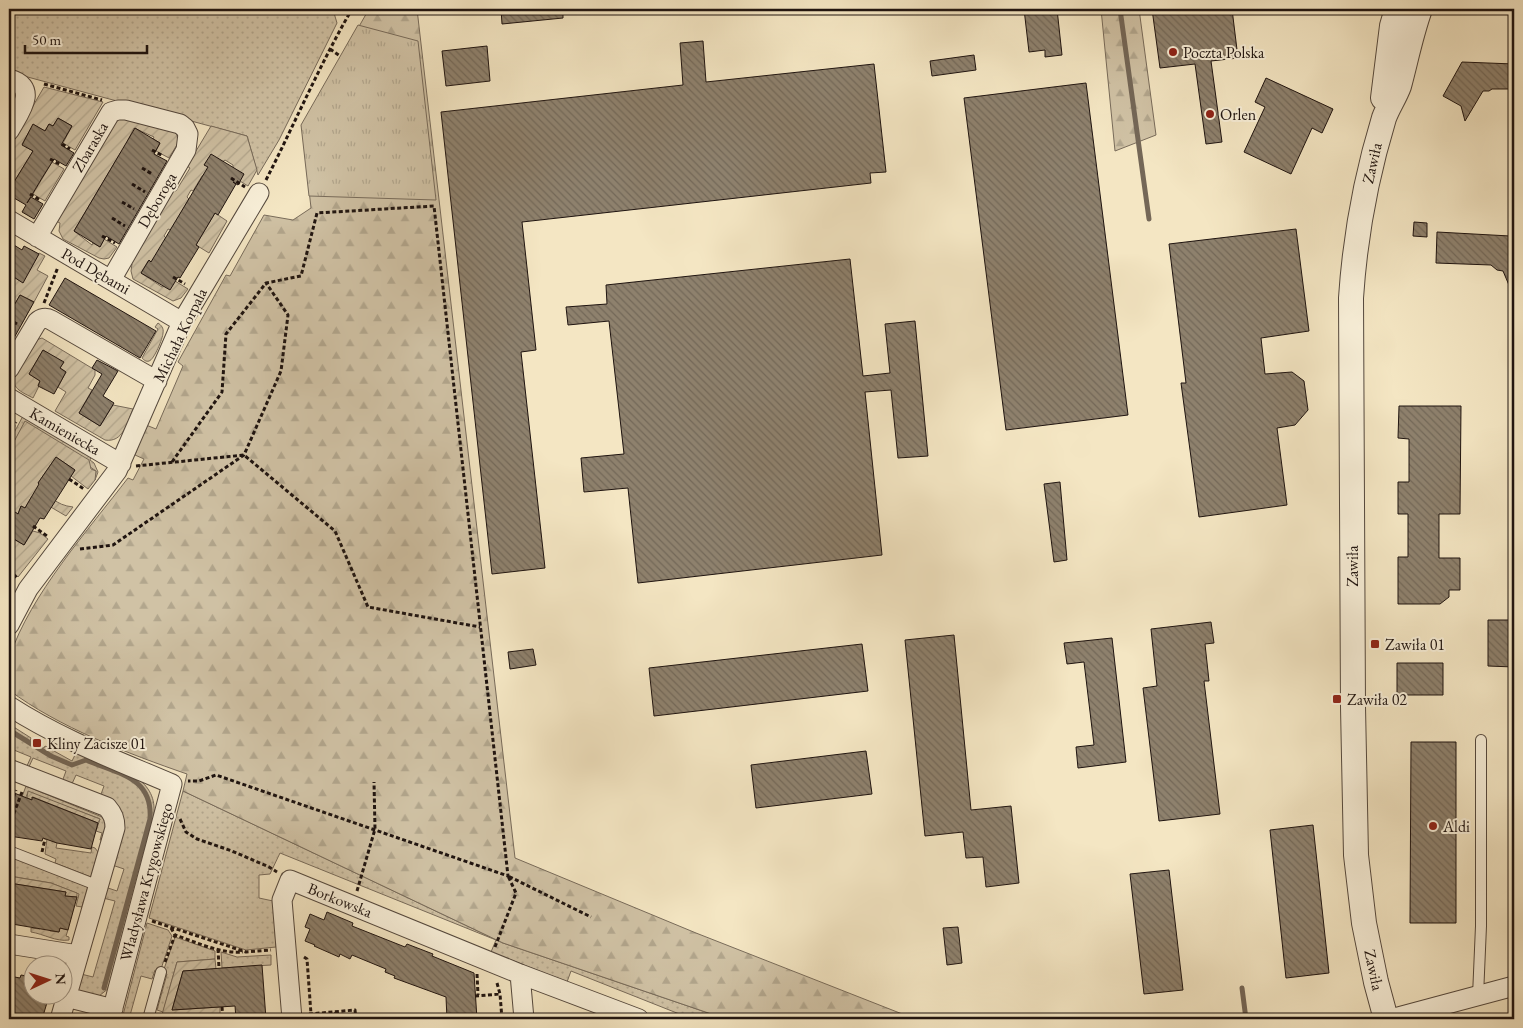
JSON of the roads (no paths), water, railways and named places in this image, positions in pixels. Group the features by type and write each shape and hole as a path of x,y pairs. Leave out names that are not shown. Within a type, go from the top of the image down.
{"street":[{"name":"Zawiła","path":"1385,114 1383,94 1392,26 1397,9"},
{"name":"Zawiła","path":"1386,1019 1364,923 1356,855 1353,744 1351,356 1354,255 1359,219 1377,142 1385,114 1398,88 1411,35 1420,9"},
{"path":"9,78 20,83 24,89 25,103 9,131"},
{"name":"Zbaraska","path":"37,237 110,114 116,110 124,110 174,122"},
{"name":"Dęboroga","path":"111,280 187,148 189,138 187,131 182,125 174,122"},
{"name":"Michała Korpala","path":"9,625 28,589 112,478 124,466 182,322 254,191"},
{"name":"Pod Dębami","path":"9,220 182,322"},
{"path":"9,370 37,322 42,318 46,318 157,381"},
{"name":"Kamieniecka","path":"9,398 124,466"},
{"name":"Władysława Krygowskiego","path":"9,706 45,728 78,744 172,784 111,1014 72,999"},
{"path":"14,776 107,807 115,821 115,828 99,886 72,976"},
{"name":"Borkowska","path":"292,1019 293,952 282,900 290,880 353,906 482,966 520,974 639,1019"},
{"path":"9,944 78,955"},
{"path":"520,974 524,1019"},
{"path":"1391,1019 1514,986"},
{"path":"61,1016 64,1006"}],"lane":[{"path":"1478,996 1481,740"},
{"path":"9,851 99,886"},
{"path":"148,1019 161,972"}],"waterway":[{"path":"1120,9 1149,219"},
{"path":"9,730 51,756 72,765 86,760 121,774 140,786 146,794 150,819 104,988"},
{"path":"1242,988 1246,1019"}],"place":[{"name":"Poczta Polska","path":"1173,52"},
{"name":"Orlen","path":"1210,114"},
{"name":"Zawiła 01","path":"1375,644"},
{"name":"Zawiła 02","path":"1337,699"},
{"name":"Kliny Zacisze 01","path":"37,743"},
{"name":"Aldi","path":"1433,826"}]}
